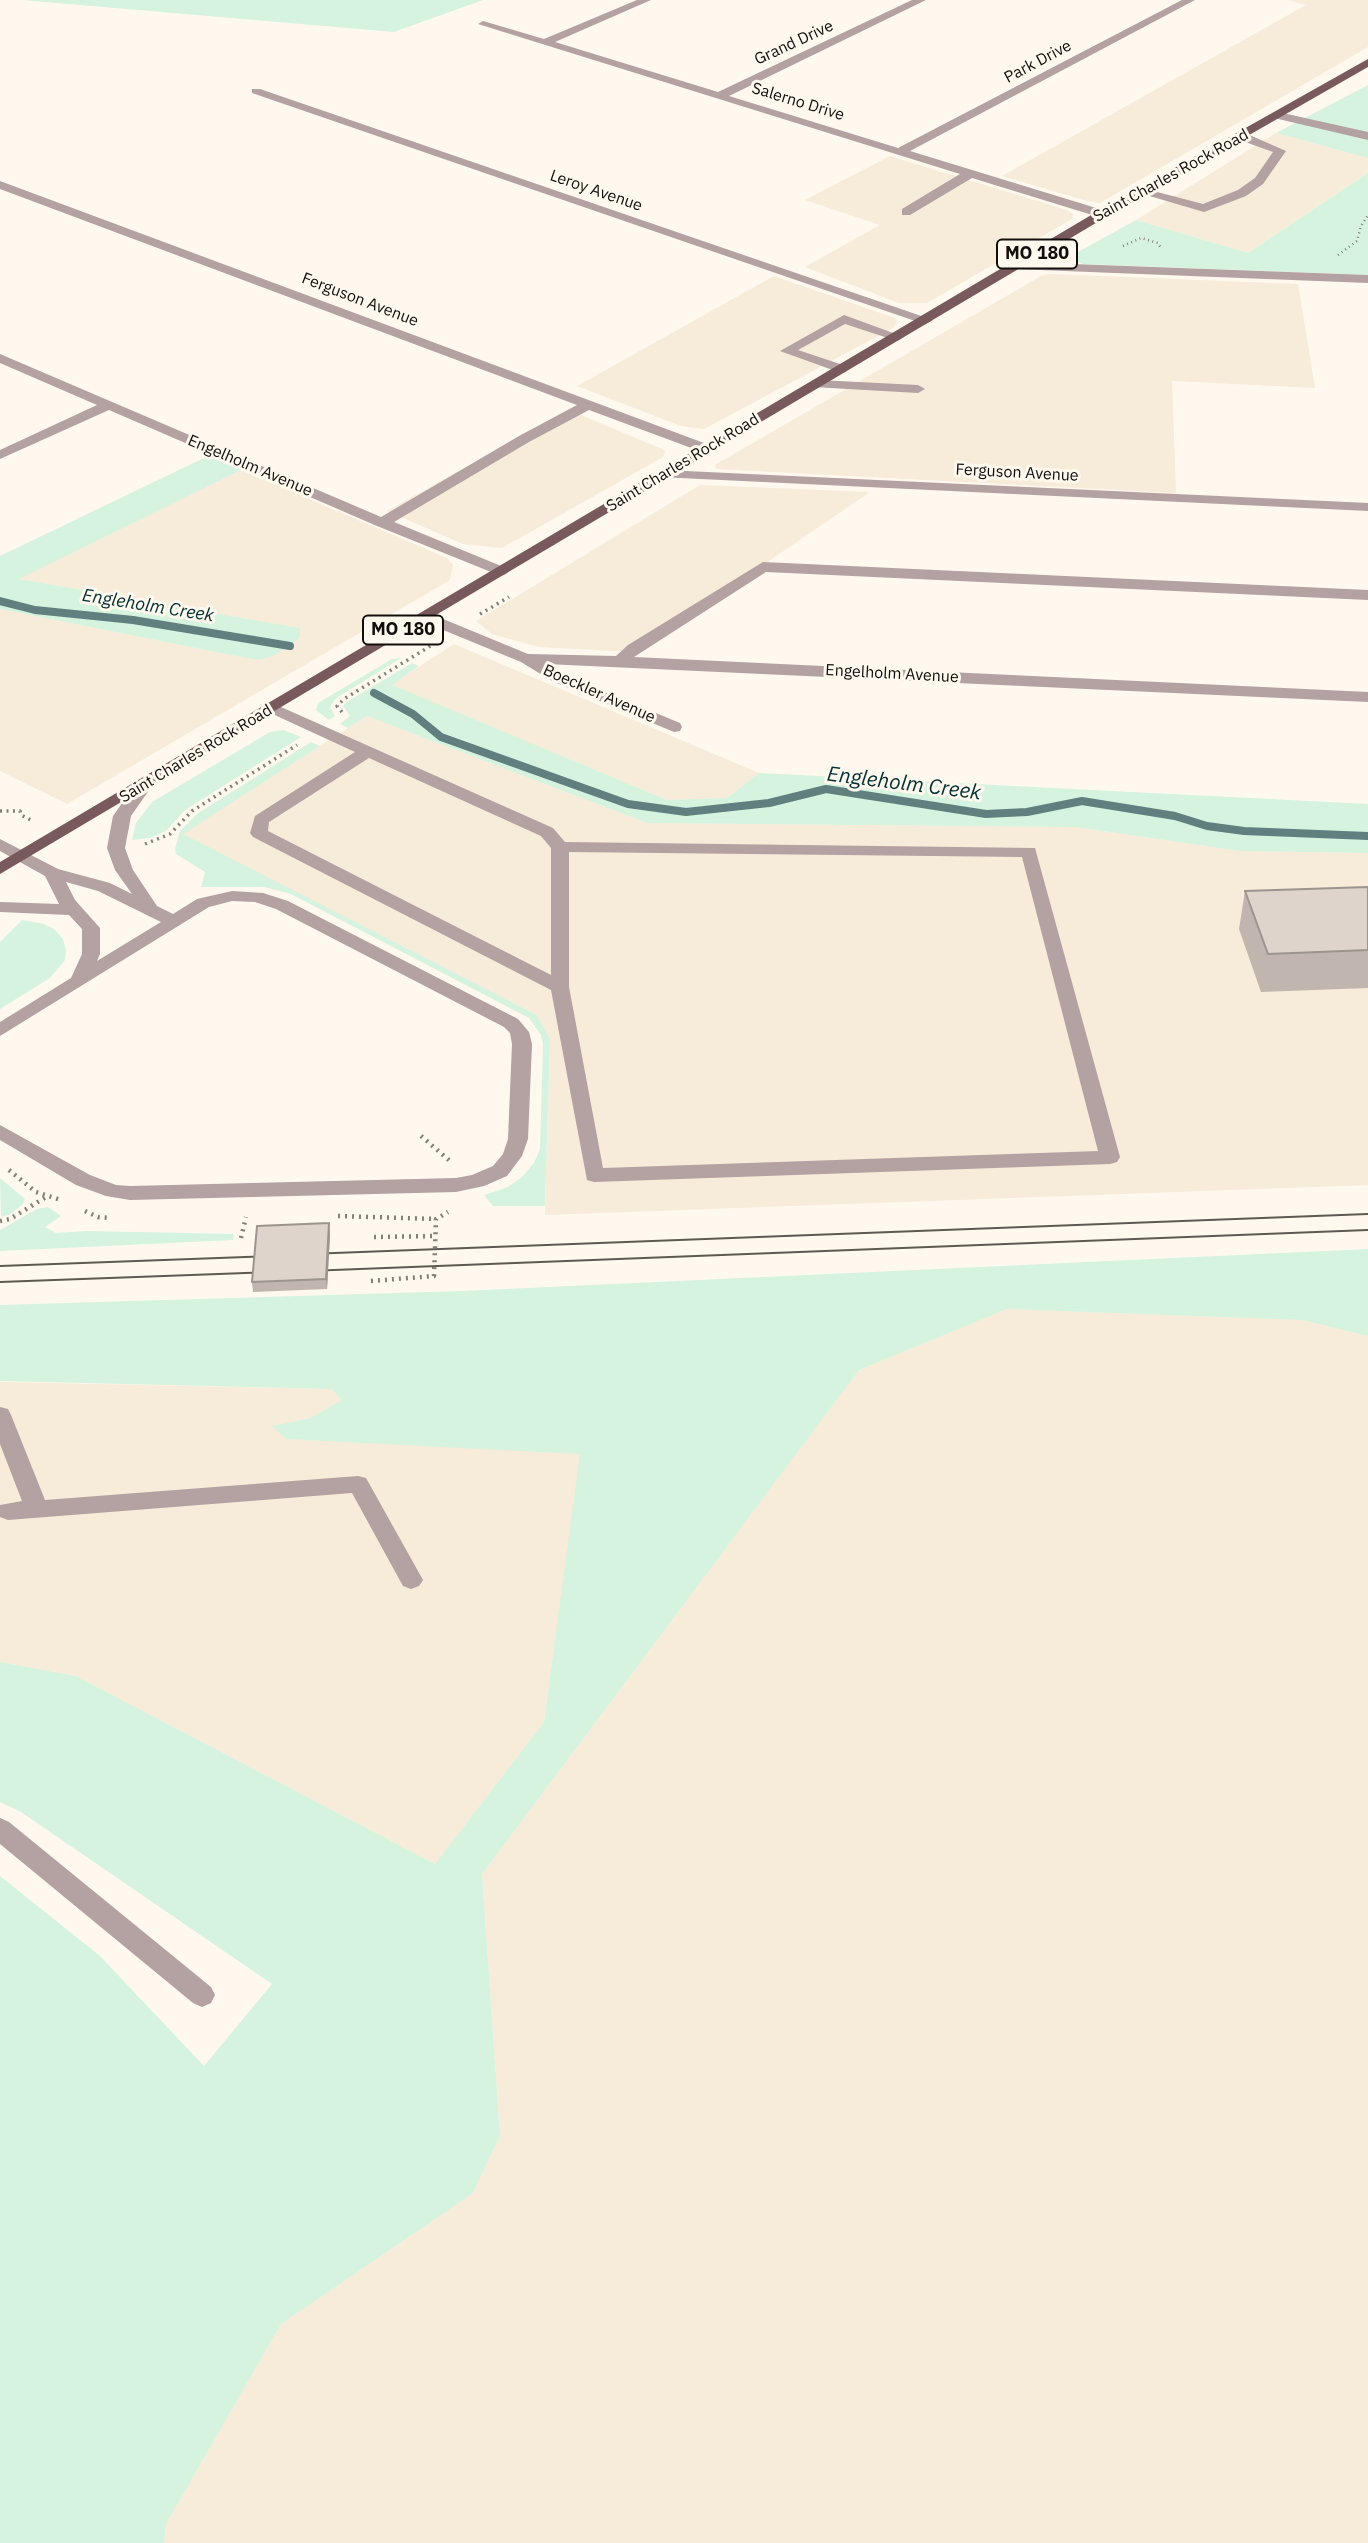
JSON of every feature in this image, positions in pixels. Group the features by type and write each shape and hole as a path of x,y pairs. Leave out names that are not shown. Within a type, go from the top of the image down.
{"main road":[{"name":"Saint Charles Rock Road","path":"0,869 1019,266 1102,214 1278,116 1368,62"}],"street":[{"path":"544,43 646,0"},
{"name":"Grand Drive","path":"719,96 921,0"},
{"name":"Park Drive","path":"901,151 1190,0"},
{"name":"Salerno Drive","path":"483,24 1102,214"},
{"name":"Leroy Avenue","path":"256,92 926,320"},
{"path":"1278,116 1368,136"},
{"path":"1142,192 1204,208 1242,193 1259,181 1280,151 1241,136"},
{"path":"906,212 971,173"},
{"name":"Ferguson Avenue","path":"0,185 707,449"},
{"path":"1019,266 1368,279"},
{"path":"841,369 787,351 844,319 897,337"},
{"name":"Engelholm Avenue","path":"0,358 382,523 501,571"},
{"path":"817,384 918,389"},
{"path":"0,456 109,405"},
{"path":"382,523 524,439 589,405"},
{"name":"Ferguson Avenue","path":"664,474 1368,507"},
{"path":"620,661 634,648 763,567 1368,595"},
{"name":"Engelholm Avenue","path":"425,617 526,659 620,661 1368,697"},
{"name":"Boeckler Avenue","path":"526,659 558,678 674,727"},
{"path":"272,708 547,832 560,847 560,987 594,1175 1110,1157 1028,852 560,847"},
{"path":"368,751 261,820 259,833 560,987"},
{"path":"143,786 122,816 116,848 124,870 153,909"},
{"path":"0,844 52,873 104,887 174,921"},
{"path":"52,873 60,892 91,928 93,938 86,969 78,981"},
{"path":"0,1030 203,903 219,897 270,900 511,1023 519,1032 522,1045 518,1139 512,1156 500,1171 477,1181 456,1185 130,1193 97,1187 0,1131"},
{"path":"0,907 75,910"},
{"path":"0,1415 36,1507"},
{"path":"3,1511 358,1484 411,1580"},
{"path":"0,1829 202,1995"}],"path":[{"path":"341,718 343,715 337,706 340,702 423,650"},
{"path":"140,844 170,834 192,811 305,740"},
{"path":"0,811 20,811 21,815"},
{"path":"421,1136 456,1166"},
{"path":"0,1221 10,1219 46,1197"},
{"path":"371,1281 434,1276 436,1219 455,1206"},
{"path":"241,1238 246,1217"},
{"path":"374,1237 435,1236"}],"shaded area":[{"path":"1288,0 1368,0 1368,47 1100,203 1002,176 1306,5"},
{"path":"1276,133 1368,158 1368,173 1248,253 1136,220"},
{"path":"890,156 1067,210 1073,214 1072,219 927,303 899,303 805,267 880,225 805,200"},
{"path":"1049,274 1298,284 1315,388 1172,381 1176,493 716,469 715,465 1041,276"},
{"path":"774,276 895,318 897,322 893,328 704,429 681,426 577,386"},
{"path":"569,410 662,449 665,452 663,457 502,548 463,544 387,511"},
{"path":"241,470 447,558 453,565 450,580 67,804 0,771 0,609 259,660 273,656 290,646 300,628 18,579"},
{"path":"700,485 870,492 636,652 539,647 492,634 476,621"},
{"path":"454,644 759,773 727,798 667,800 391,685"},
{"path":"367,716 647,823 1075,827 1240,851 1368,853 1368,1185 545,1215 550,1039 537,1015 182,834"},
{"path":"1007,1309 1302,1320 1368,1336 1368,2543 164,2543 166,2524 281,2324 472,2194 500,2136 482,1874 859,1370"},
{"path":"0,1382 331,1389 342,1400 310,1418 273,1426 286,1439 581,1453 544,1722 435,1864 76,1676 0,1662"}],"green space":[{"path":"22,0 483,0 394,32"},
{"path":"1368,85 1368,158 1276,133"},
{"path":"1368,173 1368,275 1083,264 1069,257 1136,220 1248,253"},
{"path":"208,456 241,470 19,579 300,628 300,637 290,646 273,656 259,660 0,609 0,556"},
{"path":"401,658 335,699 330,707 335,716 329,720 316,710 318,703 392,659"},
{"path":"412,663 419,666 392,685 667,800 727,798 759,773 1368,804 1368,853 1240,851 1075,827 647,823 367,716 348,728 340,724 350,716 343,706 345,703"},
{"path":"283,730 301,737 185,810 166,831 150,838 132,840 136,823 152,802 270,732"},
{"path":"311,742 320,746 183,834 537,1015 550,1039 545,1206 493,1206 484,1195 508,1187 522,1177 534,1163 540,1149 543,1044 541,1035 529,1018 291,894 264,887 201,887 205,872 176,854 180,831 197,814"},
{"path":"22,920 44,924 54,929 63,939 65,960 50,978 0,1009 0,942"},
{"path":"0,1178 25,1199 23,1204 9,1215 1,1217"},
{"path":"48,1207 61,1216 45,1227 56,1233 87,1231 234,1234 233,1240 0,1251 0,1230 37,1209"},
{"path":"1368,1249 1368,1336 1302,1320 1007,1309 859,1370 482,1874 500,2136 472,2194 281,2324 166,2524 164,2543 0,2543 0,1876 100,1956 204,2066 272,1984 21,1812 0,1802 0,1662 76,1676 435,1864 544,1722 580,1454 286,1439 272,1426 310,1418 342,1400 331,1389 0,1381 0,1305 462,1291"}],"building":[{"path":"1368,887 1368,950 1268,954 1245,891"},
{"path":"329,1223 326,1279 252,1282 257,1226"}],"waterway":[{"name":"Engleholm Creek","path":"0,601 35,610 133,620 290,646"},
{"name":"Engleholm Creek","path":"374,693 413,714 441,737 628,804 686,812 769,803 826,789 986,814 1027,812 1082,801 1175,816 1207,826 1244,831 1368,836"}],"tram line":[{"path":"308,1254 1368,1214"},
{"path":"308,1271 1368,1230"},
{"path":"0,1266 273,1256"},
{"path":"0,1282 273,1272"}]}
